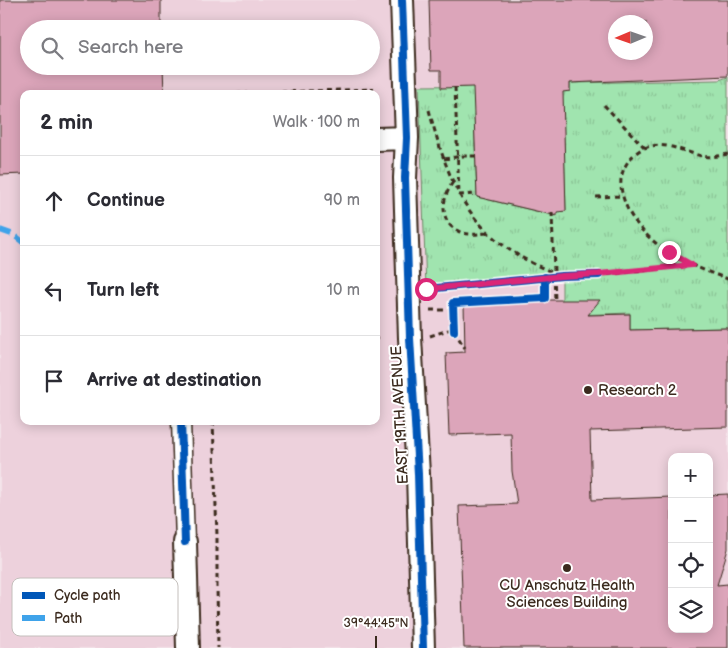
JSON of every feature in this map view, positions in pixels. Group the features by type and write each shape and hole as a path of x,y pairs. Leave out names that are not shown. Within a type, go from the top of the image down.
{"street":[{"name":"EAST 19TH AVENUE","path":"402,0 407,138 405,178 409,328 418,474 423,648"},
{"path":"380,139 407,138"},
{"path":"182,425 188,648"}],"path":[{"path":"455,87 459,194"},
{"path":"343,90 374,89"},
{"path":"604,105 645,148"},
{"path":"428,109 453,182 471,214 505,247 529,262 562,276"},
{"path":"728,154 707,157 668,146 645,148 633,155 625,167 621,180 623,196 627,207 643,231 660,246 692,265 728,279"},
{"path":"444,160 476,156"},
{"path":"453,182 447,191 444,202 444,214 451,226 462,233 488,232"},
{"path":"459,194 477,194"},
{"path":"596,197 623,196"},
{"path":"552,212 555,300"},
{"path":"590,275 692,265"},
{"path":"544,277 571,275"},
{"path":"426,310 453,307 454,330 465,348"},
{"path":"427,337 454,330"},
{"path":"213,425 218,648"},
{"path":"366,625 383,624"}],"shaded area":[{"path":"0,0 728,0 728,648 0,648"}],"green space":[{"path":"728,77 728,328 630,330 630,313 575,315 562,300 562,276 426,289 419,86 506,85 474,114 477,197 540,212 566,211 563,111 554,92 570,91 570,83 719,80"}],"building":[{"path":"0,0 161,0 161,20 20,20 20,75 163,75 164,90 20,90 20,174 0,175"},
{"path":"429,0 728,0 728,76 570,83 570,91 563,92 566,211 557,212 557,216 477,197 473,87 441,88 441,70 431,70"},
{"path":"600,300 588,315 630,314 630,330 728,328 728,427 590,431 592,500 668,497 668,633 713,633 713,495 728,494 728,549 717,585 728,584 728,648 464,648 459,506 517,504 512,471 511,433 449,435 446,353 465,352 464,303"}],"marked path":[{"path":"0,230 14,235 20,240"}],"cycle path":[{"path":"402,0 407,138 405,178 410,338 418,474 423,648"},
{"path":"426,289 562,276 599,275"},
{"path":"454,331 453,303 545,298 545,277"},
{"path":"181,425 185,542"}],"place":[{"name":"Research 2","path":"588,390"},
{"name":"CU Anschutz Health Sciences Building","path":"567,568"}],"route":[{"path":"426,289 692,265 669,252"}]}
